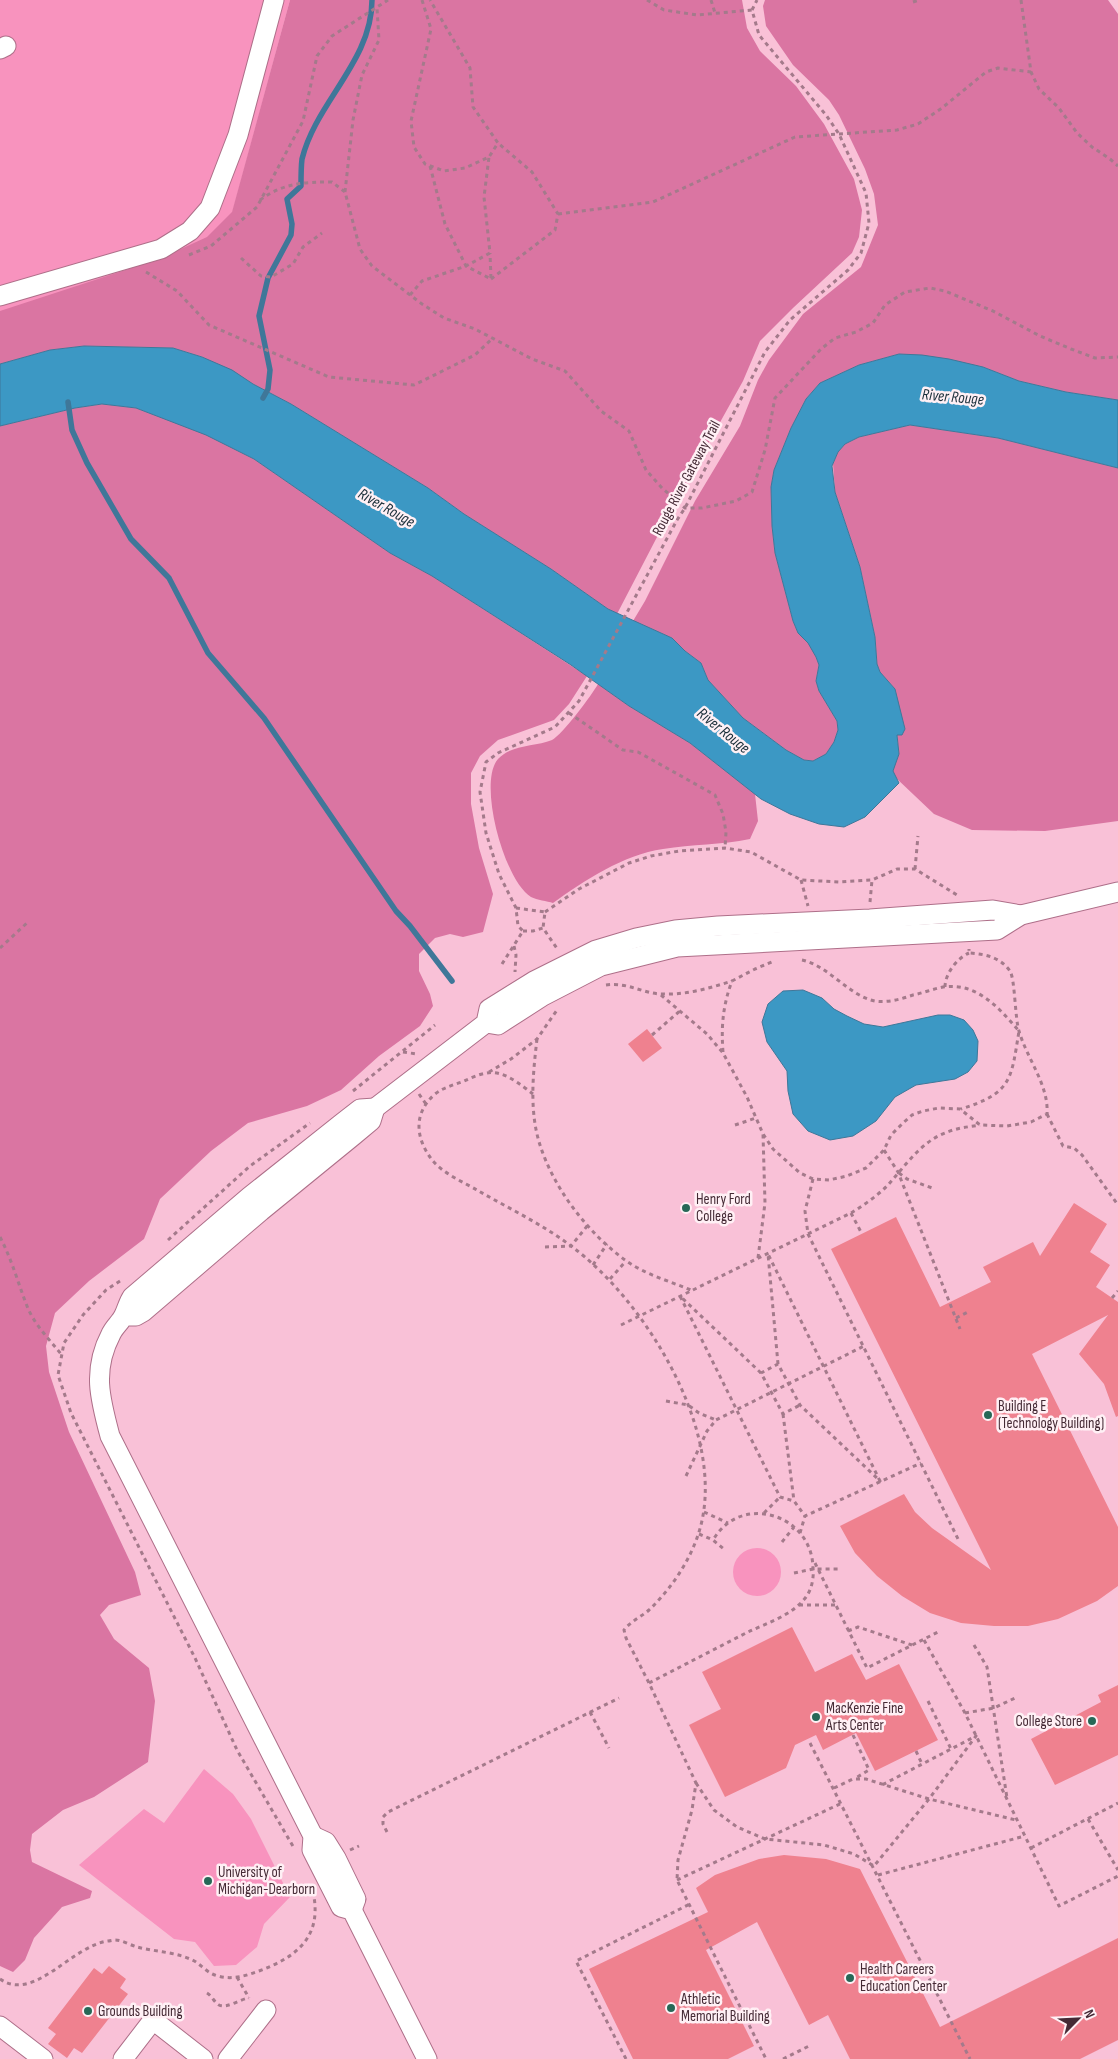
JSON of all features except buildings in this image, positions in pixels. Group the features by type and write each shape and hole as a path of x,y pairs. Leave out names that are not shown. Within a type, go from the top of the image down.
{"lane":[{"path":"0,296 161,249 190,231 210,208 238,135 274,0"},
{"path":"427,2059 352,1910 356,1899 336,1858 326,1842 313,1836 110,1436 100,1398 99,1368 112,1332 124,1316 136,1316 143,1312 261,1210 371,1121 374,1108 486,1024 498,1025 543,996 602,966 677,947 997,930 1021,915 1118,892"},
{"path":"486,1024 489,1009 550,972 596,950 636,938 675,930 718,926 879,919 993,910 1021,915"},
{"path":"228,2059 266,2010"},
{"path":"123,2059 153,2020 182,2053 203,2059"},
{"path":"0,2026 43,2059"}],"path":[{"path":"353,21 388,0"},
{"path":"422,0 431,29 411,121 414,147 425,164 444,171 465,168 489,158"},
{"path":"430,0 470,68 473,107 498,143 532,172 558,214 555,230 491,279"},
{"path":"647,0 664,10 696,15 752,10 756,0"},
{"path":"711,0 715,13"},
{"path":"913,2 920,0"},
{"path":"1021,0 1031,72 1039,89 1059,108 1077,133 1092,147 1110,158 1118,166"},
{"path":"377,8 379,40 362,76 353,120 345,192 360,249 372,266 444,318 475,328 532,358 565,371 601,411 629,431 646,470 662,488 685,508 702,508 736,501 752,492 765,450 775,398 821,349 835,338 856,332 873,323 885,305 905,292 930,288 945,291 993,311 1040,336 1079,352 1095,358 1118,357"},
{"name":"Rouge River Gateway Trail","path":"522,931 516,919 516,908 498,874 486,833 480,792 486,762 491,757 554,727 569,713 578,701 685,508 764,352 790,320 848,270 860,253 869,223 866,194 839,134 826,115 759,35 752,10"},
{"path":"558,214 653,202 795,137 897,130 918,124 942,108 986,72 998,68 1031,72"},
{"path":"491,279 484,196 489,158 498,143"},
{"path":"430,166 445,224 466,266 491,279"},
{"path":"260,200 274,190 306,182 332,182 345,192"},
{"path":"241,258 261,276 270,277 293,264 303,247 322,233"},
{"path":"410,295 422,281 466,266 490,252"},
{"path":"144,272 176,291 209,325 328,377 414,385 475,355 493,338"},
{"path":"569,713 623,750 638,752 715,795 723,814 726,848"},
{"path":"915,869 918,836"},
{"path":"516,908 545,912 579,889 629,863 651,856 679,851 726,848 751,852 801,880 840,882 872,880 897,869 915,869 961,898"},
{"path":"801,880 808,906 808,922"},
{"path":"542,928 545,912"},
{"path":"0,948 28,922"},
{"path":"502,964 522,931 533,931 542,928"},
{"path":"542,928 556,944 562,957"},
{"path":"968,946 969,953"},
{"path":"944,987 944,980 948,973 969,953 995,957 1011,972 1019,1031 1048,1101 1047,1114 1063,1146 1074,1148 1082,1155 1118,1205"},
{"path":"797,959 823,968 860,994 875,1001 893,1001 944,987 964,988 980,993 998,1008 1019,1031"},
{"path":"662,995 698,990 732,981 754,968 776,960"},
{"path":"723,1053 722,1012 732,981"},
{"path":"597,986 613,984 631,986 662,995 681,1010 707,1034 723,1053 747,1097 762,1134 773,1149 788,1164 813,1179 829,1180 847,1176 866,1168 884,1150 891,1135 912,1115 939,1108 960,1109 985,1101 1001,1090 1011,1073 1019,1031"},
{"path":"559,1008 537,1038 511,1059 488,1072 442,1089 426,1104 418,1131 421,1144 435,1163 454,1177 571,1246 610,1280 641,1316 667,1359 688,1405 701,1443 705,1466 704,1512 699,1534 683,1568 664,1595 648,1611 629,1623 624,1630 626,1638 649,1682 696,1784 714,1810 737,1827 765,1839 824,1845 854,1854 874,1866"},
{"path":"652,1035 681,1010"},
{"path":"402,1052 435,1025"},
{"path":"537,1038 533,1094 539,1143 559,1186 588,1225 626,1260 647,1272 691,1291"},
{"path":"392,1060 396,1065"},
{"path":"488,1072 502,1074 533,1094"},
{"path":"418,1094 426,1104"},
{"path":"960,1109 980,1125"},
{"path":"621,1325 851,1213 887,1186 915,1154 944,1133 980,1125 1021,1125 1047,1114"},
{"path":"735,1125 756,1118"},
{"path":"758,1258 765,1203 762,1134"},
{"path":"884,1150 898,1172 960,1328"},
{"path":"898,1172 907,1179 935,1188"},
{"path":"813,1179 805,1211 808,1234 959,1540"},
{"path":"851,1213 862,1234"},
{"path":"545,1247 571,1246 588,1225"},
{"path":"0,1237 17,1274 27,1307 36,1322 62,1354"},
{"path":"593,1265 607,1244"},
{"path":"768,1254 778,1364 800,1405 880,1481"},
{"path":"768,1254 880,1481"},
{"path":"610,1280 626,1260"},
{"path":"1112,1298 1118,1290"},
{"path":"680,1296 761,1373 782,1414 794,1501 805,1516"},
{"path":"680,1296 780,1497 794,1501"},
{"path":"956,1318 970,1311"},
{"path":"686,1476 707,1431 716,1420 864,1346"},
{"path":"761,1373 778,1364"},
{"path":"666,1401 688,1405 699,1413 716,1420"},
{"path":"782,1414 800,1405"},
{"path":"800,1533 805,1516 921,1463"},
{"path":"764,1513 780,1497"},
{"path":"704,1512 728,1522"},
{"path":"713,1540 719,1530 728,1522 749,1514 764,1513 775,1516 794,1527 809,1547 816,1569 867,1668 940,1631"},
{"path":"782,1542 794,1527"},
{"path":"699,1534 713,1540 725,1550"},
{"path":"649,1682 787,1613 807,1596 816,1569"},
{"path":"794,1572 838,1569"},
{"path":"798,1605 836,1606"},
{"path":"848,1631 858,1627 913,1645"},
{"path":"924,1640 965,1713 1059,1906 1118,1876"},
{"path":"974,1645 987,1667 1008,1803"},
{"path":"387,1832 383,1824 383,1817 388,1812 619,1698"},
{"path":"965,1713 994,1708 1015,1698"},
{"path":"928,1701 951,1749"},
{"path":"590,1712 609,1748"},
{"path":"834,1788 869,1770 853,1735"},
{"path":"882,1785 976,1736"},
{"path":"874,1866 976,1736"},
{"path":"810,1742 842,1802 970,2059"},
{"path":"916,1751 922,1764"},
{"path":"853,1779 866,1779 929,1798 1016,1820"},
{"path":"696,1784 692,1810 678,1860 678,1880 766,2059"},
{"path":"678,1880 842,1802"},
{"path":"1030,1848 1118,1804"},
{"path":"1088,1819 1118,1870"},
{"path":"878,1875 1024,1836"},
{"path":"626,2059 576,1961 690,1904"},
{"path":"237,1977 249,1998 266,2010"},
{"path":"207,1993 217,2004 224,2006 249,1998"},
{"path":"783,2059 810,2046"}],"shaded area":[{"path":"0,0 290,0 220,258 0,326"},
{"path":"290,0 742,0 747,28 760,51 796,86 824,124 854,179 862,210 859,237 852,253 760,341 743,381 669,514 617,614 551,569 464,514 428,488 291,404 202,357 173,348 84,346 50,350 0,364 0,311 159,259 207,237 232,212"},
{"path":"765,0 1108,0 1118,14 1118,400 1066,392 1019,381 983,367 899,354 859,365 820,383 806,399 791,428 774,470 771,487 775,553 793,621 798,633 809,643 816,657 819,665 816,681 819,691 837,721 838,730 834,742 826,754 813,761 804,760 786,750 743,718 708,680 701,663 672,638 633,621 695,501 740,426 758,380 769,360 803,314 861,267 878,225 874,194 865,169 839,115 829,100 793,65 766,26 763,6"},
{"path":"103,404 136,408 206,434 254,459 390,553 432,576 587,676 569,704 554,720 498,740 480,756 471,773 471,804 479,848 493,894 483,932 463,937 450,934 435,938 419,954 419,971 430,994 433,1006 420,1026 379,1056 341,1090 307,1106 248,1123 211,1151 160,1199 144,1239 89,1281 55,1313 46,1346 49,1372 69,1432 135,1572 141,1595 109,1605 100,1615 114,1639 149,1668 155,1701 148,1762 94,1797 63,1810 32,1834 30,1850 32,1862 92,1891 90,1898 62,1907 34,1938 25,1960 13,1972 0,1966 0,426 75,408"},
{"path":"910,425 998,438 1118,468 1118,821 1045,831 972,830 934,814 895,777 892,771 899,754 897,734 905,729 895,689 880,672 877,664 875,637 860,567 835,492 833,464 838,452 845,444 859,437"},
{"path":"598,684 629,706 690,743 755,794 758,821 750,839 674,847 648,852 605,870 553,903 536,899 521,888 504,853 492,809 492,771 498,759 504,754 517,748 545,742 557,737 590,697"},
{"path":"752,1548 762,1548 774,1555 781,1567 781,1577 774,1589 762,1596 752,1596 744,1592 737,1585 733,1577 733,1567 737,1559 744,1552"},
{"path":"204,1769 233,1794 251,1819 290,1897 264,1924 257,1947 236,1965 214,1966 195,1942 174,1939 79,1865 144,1809 164,1823"}],"water":[{"name":"River Rouge","path":"84,346 173,348 202,357 232,370 428,488 608,609 672,638 701,663 708,680 743,718 786,750 804,760 813,761 826,754 834,742 838,730 837,721 819,691 816,681 819,665 816,657 808,643 798,633 793,621 775,553 771,487 774,470 791,428 806,399 820,383 859,365 899,354 922,355 983,367 1019,381 1066,392 1118,400 1118,468 998,438 910,425 859,437 845,444 838,452 832,466 835,492 860,567 875,637 877,664 880,672 895,689 905,729 902,735 897,735 899,754 893,771 899,783 865,817 844,827 819,824 790,814 761,799 690,743 629,706 571,665 432,576 390,553 254,459 206,435 136,408 102,404 75,408 0,426 0,364 50,350"},
{"path":"803,990 822,998 834,1009 864,1024 883,1027 938,1015 950,1015 964,1020 973,1030 978,1041 977,1061 968,1072 955,1079 916,1085 895,1097 876,1121 853,1136 830,1140 808,1131 793,1114 788,1091 787,1071 767,1042 762,1022 768,1004 783,991"}],"waterway":[{"path":"263,398 268,389 270,370 259,316 268,278 291,235 292,224 287,199 301,186 302,159 309,138 354,62 363,43 370,22 372,0"},
{"path":"68,402 72,430 87,463 131,539 169,578 208,653 264,718 396,911 410,926 452,981"}],"place":[{"name":"Henry Ford College","path":"686,1208"},
{"name":"Building E (Technology Building)","path":"988,1415"},
{"name":"MacKenzie Fine Arts Center","path":"816,1717"},
{"name":"College Store","path":"1092,1721"},
{"name":"University of Michigan-Dearborn","path":"208,1881"},
{"name":"Health Careers Education Center","path":"850,1978"},
{"name":"Athletic Memorial Building","path":"671,2008"},
{"name":"Grounds Building","path":"88,2011"}]}
